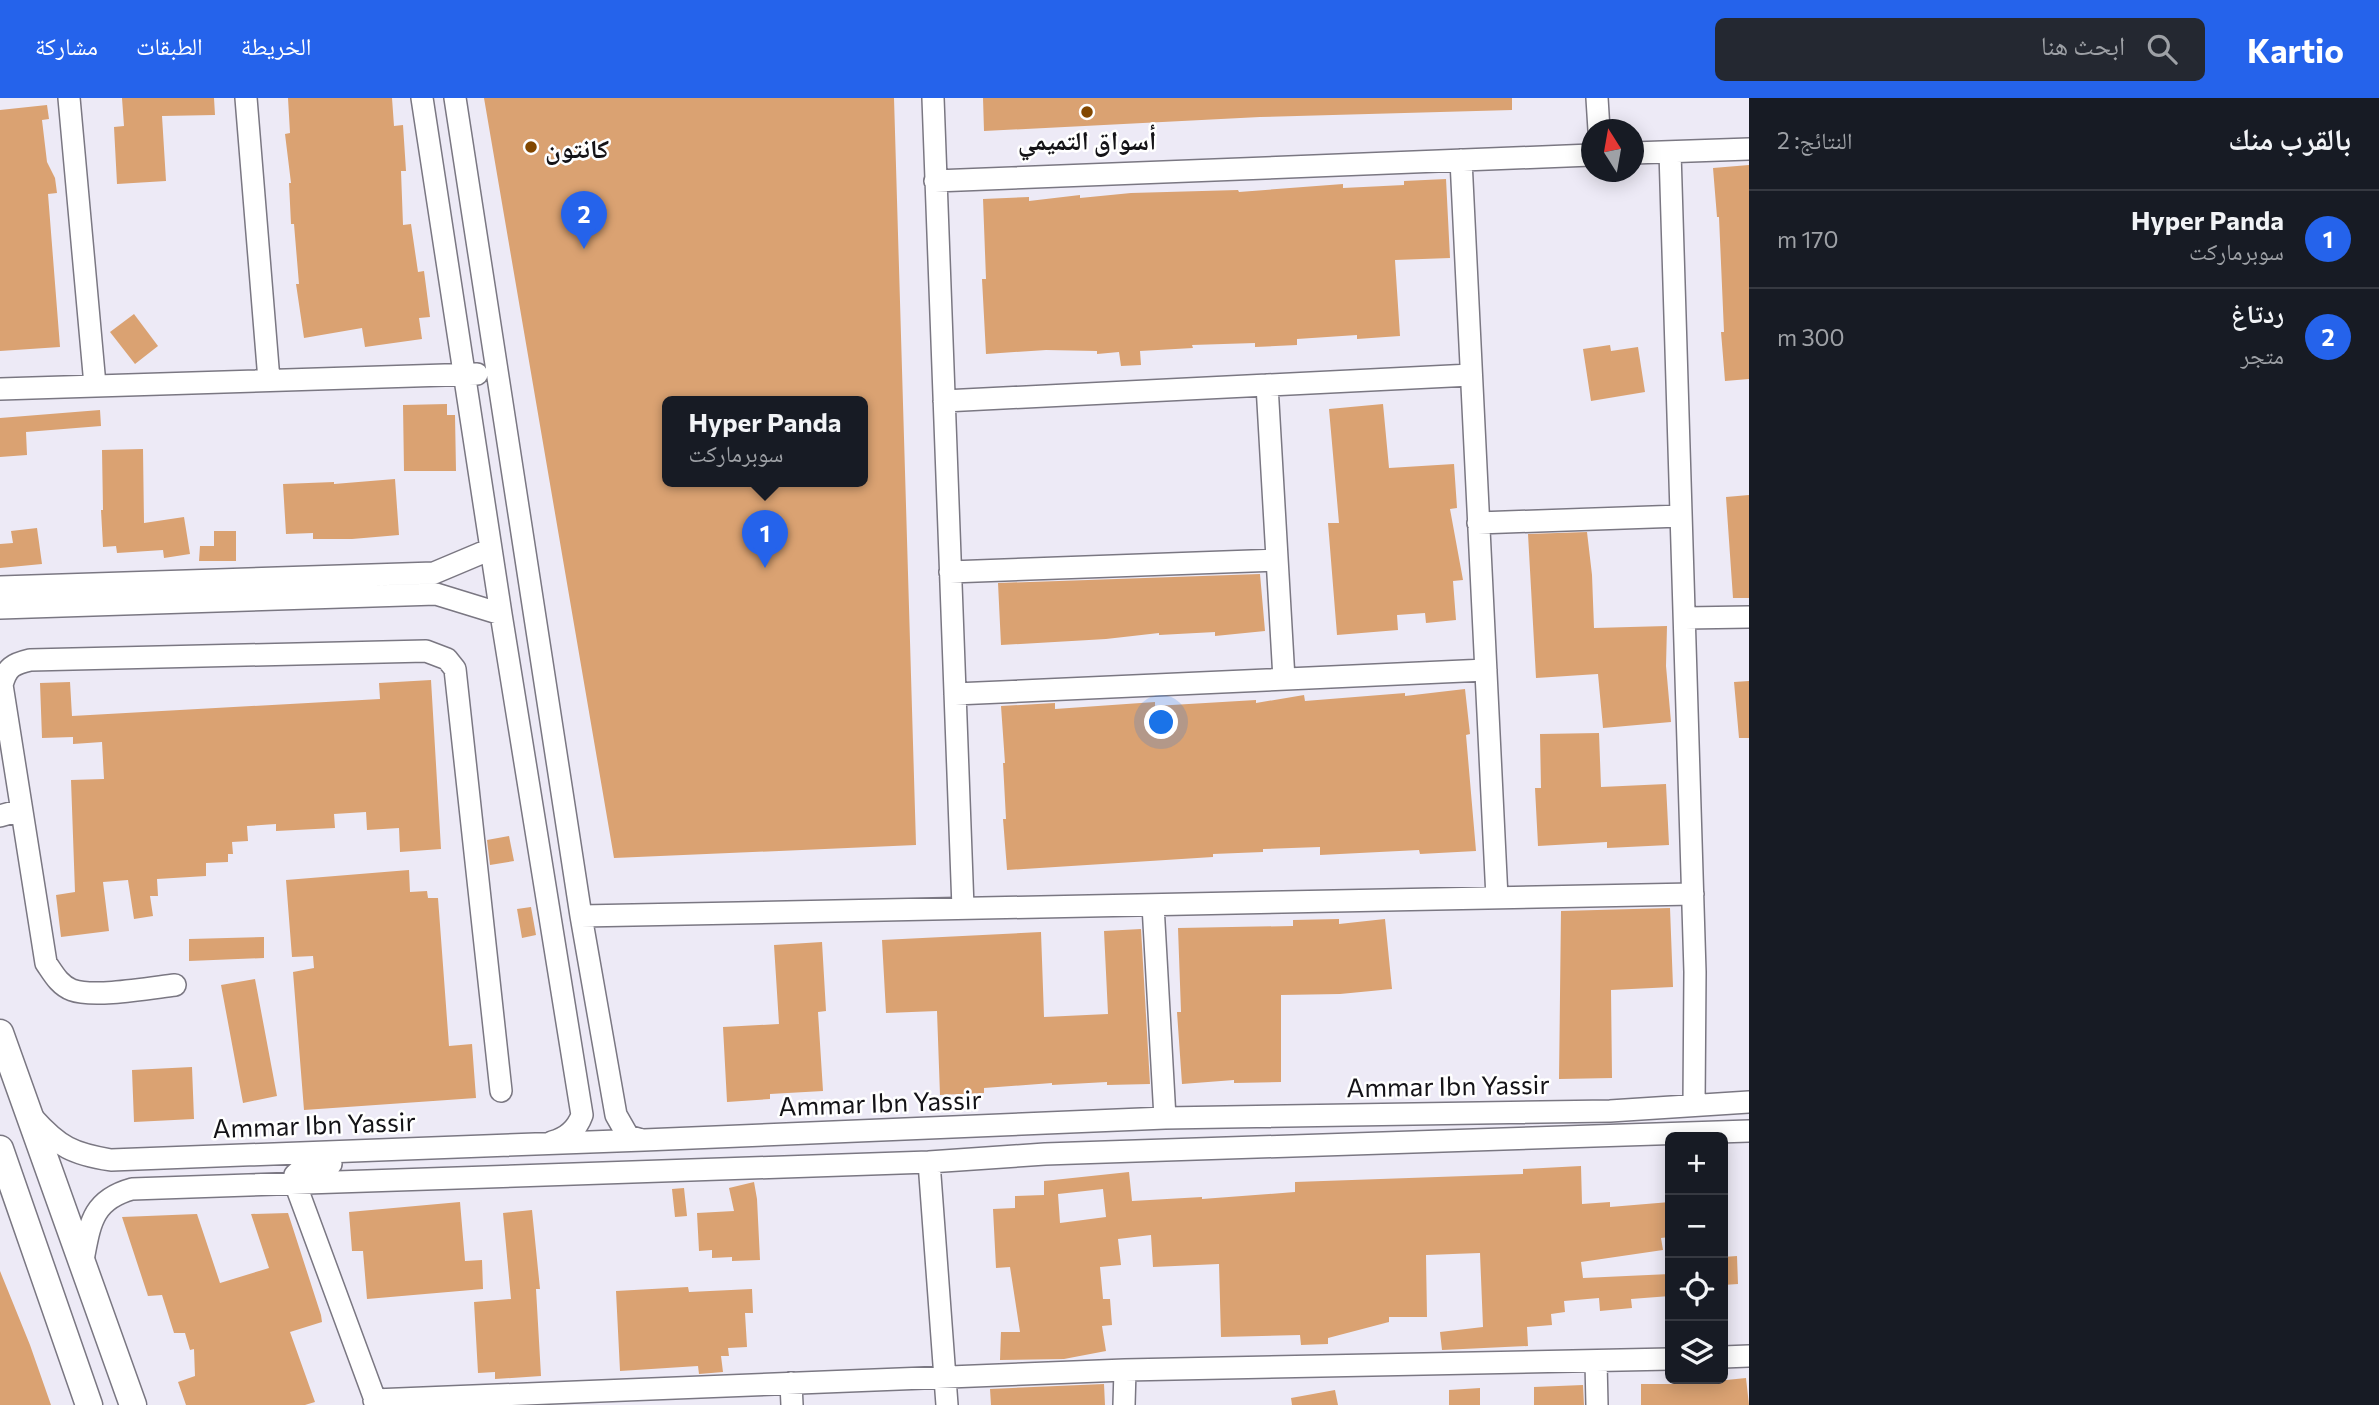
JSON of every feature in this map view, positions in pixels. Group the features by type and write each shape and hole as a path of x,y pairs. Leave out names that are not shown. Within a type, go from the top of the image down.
{"main road":[{"path":"0,1033 133,1405"},
{"path":"0,1149 89,1405"}],"street":[{"path":"69,98 95,384"},
{"path":"246,98 269,380"},
{"path":"422,98 501,614 582,1115 572,1132 561,1140 548,1143"},
{"path":"455,98 580,916 616,1115 628,1136 644,1140"},
{"path":"933,98 963,908"},
{"path":"1598,98 1599,119"},
{"path":"1644,153 1749,149"},
{"path":"1670,152 1693,894 1694,1105"},
{"path":"935,181 1581,155"},
{"path":"1461,160 1497,898"},
{"path":"0,389 497,373"},
{"path":"944,401 1471,375"},
{"path":"1266,385 1284,679"},
{"path":"1478,523 1681,516"},
{"path":"0,587 434,573 491,549"},
{"path":"950,572 1277,560"},
{"path":"0,608 436,594 501,614"},
{"path":"1685,618 1749,617"},
{"path":"175,985 89,993 71,990 57,980 46,962 21,810 8,779 2,685 6,672 13,664 30,660 426,651 447,659 455,669 501,1091"},
{"path":"955,694 1486,670"},
{"path":"0,816 21,810"},
{"path":"580,916 1693,894"},
{"path":"1153,905 1165,1118"},
{"name":"Ammar Ibn Yassir","path":"29,1114 54,1140 70,1150 89,1157 111,1160 1165,1118 1610,1111 1749,1102"},
{"name":"Ammar Ibn Yassir","path":"83,1261 94,1216 107,1199 132,1189 929,1163 1045,1154 1749,1131"},
{"path":"458,1147 394,1161 306,1165 295,1175 295,1183 376,1403 791,1382 1125,1370 1665,1359"},
{"path":"929,1163 947,1405"},
{"path":"1728,1357 1749,1356"},
{"path":"1596,1362 1597,1405"},
{"path":"1124,1405 1125,1370"},
{"path":"791,1382 792,1405"}],"building":[{"path":"122,98 214,98 215,115 162,116 166,181 117,184 114,127 124,126"},
{"path":"288,98 392,98 394,126 403,125 406,171 401,171 403,225 411,224 418,272 424,271 430,317 419,318 422,339 365,347 362,328 304,338 296,284 299,284 294,224 291,224 291,183 285,134 290,133"},
{"path":"484,98 894,98 916,845 614,858"},
{"path":"983,98 1512,98 1512,110 1260,117 984,131"},
{"path":"47,105 49,119 42,120 47,162 55,178 57,193 48,194 60,347 0,351 0,110"},
{"path":"1749,165 1749,379 1725,381 1721,332 1724,332 1719,217 1713,168"},
{"path":"1446,179 1450,258 1395,260 1400,336 1357,339 1357,335 1297,339 1297,345 1255,347 1255,343 1192,345 1193,348 1140,351 1141,365 1121,366 1119,352 1097,354 1097,351 1046,350 986,354 982,279 986,279 983,199 1029,197 1029,201 1080,195 1080,198 1131,193 1239,192 1343,184 1343,188 1404,185 1404,181"},
{"path":"134,314 158,346 135,364 110,332"},
{"path":"1610,345 1611,351 1638,347 1645,392 1591,401 1583,349"},
{"path":"447,404 447,415 455,415 456,471 404,471 403,405"},
{"path":"1383,404 1389,468 1454,464 1457,508 1450,509 1463,580 1453,581 1456,620 1426,623 1425,613 1397,615 1398,630 1337,635 1328,523 1339,523 1329,409"},
{"path":"100,410 101,426 26,432 27,455 0,457 0,418"},
{"path":"143,449 144,523 184,517 190,554 164,558 163,550 117,553 116,546 103,547 102,450"},
{"path":"395,479 399,535 313,539 313,533 286,534 283,484 334,484"},
{"path":"1749,495 1749,598 1733,598 1726,497"},
{"path":"37,528 42,564 0,568 0,544 13,543 11,531"},
{"path":"214,531 236,531 236,561 199,561 200,546 214,546"},
{"path":"1587,532 1594,628 1667,626 1666,666 1671,722 1603,728 1598,674 1536,678 1528,534"},
{"path":"1260,574 1265,631 1215,636 1215,632 1159,633 1001,645 998,583"},
{"path":"431,680 441,849 400,852 399,828 367,830 366,812 334,814 335,828 276,831 276,824 247,826 248,841 232,842 233,854 228,854 228,862 206,863 206,876 157,879 158,896 150,896 153,916 134,919 128,880 103,882 109,931 61,937 56,895 75,892 71,780 104,779 102,742 73,744 73,737 42,738 40,683 70,682 72,716 380,699 379,683"},
{"path":"1749,681 1749,738 1739,738 1734,682"},
{"path":"1465,689 1470,734 1466,735 1476,851 1420,854 1419,850 1320,855 1320,847 1263,849 1263,852 1213,854 1213,857 1007,870 1003,819 1006,819 1001,706 1055,703 1055,709 1155,702 1155,706 1256,700 1256,703 1304,695 1305,701 1405,693 1405,696"},
{"path":"1599,733 1601,787 1666,784 1669,845 1607,848 1607,842 1538,846 1535,788 1541,788 1540,734"},
{"path":"509,836 514,861 490,865 487,840"},
{"path":"409,870 410,892 427,891 428,898 438,898 449,1046 472,1044 476,1098 304,1110 293,972 314,968 313,956 292,957 286,880"},
{"path":"531,907 536,935 522,938 517,909"},
{"path":"1670,908 1673,987 1611,990 1612,1078 1559,1079 1561,911"},
{"path":"1339,919 1339,924 1385,919 1392,989 1340,994 1281,995 1281,1082 1234,1083 1234,1080 1182,1084 1177,1012 1181,1012 1178,928 1293,926 1293,920"},
{"path":"1141,929 1150,1084 1052,1083 984,1088 984,1093 940,1095 937,1011 886,1013 882,940 1041,932 1044,1017 1108,1014 1104,931"},
{"path":"264,937 264,958 189,961 189,939"},
{"path":"822,942 826,1011 818,1012 823,1091 770,1094 770,1099 727,1102 723,1027 779,1024 774,945"},
{"path":"255,979 277,1096 243,1103 221,985"},
{"path":"192,1067 194,1119 134,1122 132,1070"},
{"path":"1581,1166 1582,1204 1610,1202 1610,1207 1665,1202 1665,1238 1661,1238 1663,1250 1581,1262 1583,1278 1665,1274 1665,1296 1631,1299 1632,1308 1600,1311 1599,1298 1564,1301 1565,1312 1551,1314 1552,1325 1527,1327 1528,1346 1442,1350 1440,1332 1483,1327 1480,1253 1426,1255 1427,1317 1389,1317 1389,1322 1328,1338 1328,1344 1301,1345 1300,1335 1221,1337 1219,1264 1153,1267 1151,1235 1118,1239 1121,1265 1100,1267 1103,1299 1110,1299 1112,1325 1102,1326 1106,1351 1064,1359 1000,1360 1001,1332 1020,1332 1010,1267 996,1268 993,1209 1015,1208 1015,1196 1044,1195 1044,1181 1129,1172 1132,1201 1295,1192 1295,1182 1523,1174 1523,1169","holes":["1103,1189 1106,1217 1060,1223 1058,1194"]},
{"path":"754,1182 760,1260 732,1261 732,1257 712,1258 712,1250 699,1251 697,1213 734,1211 729,1188"},
{"path":"684,1188 687,1216 675,1217 672,1189"},
{"path":"460,1202 465,1261 482,1260 483,1289 367,1299 363,1251 352,1251 349,1212"},
{"path":"532,1210 540,1289 536,1289 541,1376 495,1379 495,1372 478,1373 474,1302 511,1299 503,1213"},
{"path":"288,1213 322,1322 290,1332 315,1402 305,1405 186,1405 178,1382 195,1376 194,1349 190,1350 185,1333 174,1333 162,1295 148,1296 122,1217 197,1214 220,1283 269,1268 251,1214"},
{"path":"1737,1256 1738,1284 1728,1285 1728,1257"},
{"path":"0,1271 30,1345 51,1405 0,1405"},
{"path":"688,1287 689,1292 752,1289 753,1313 745,1313 747,1347 728,1348 729,1356 721,1356 723,1372 699,1374 698,1366 620,1371 616,1291"},
{"path":"1746,1378 1749,1405 1641,1405 1641,1384 1728,1384 1728,1380"},
{"path":"1104,1384 1105,1405 991,1405 990,1389"},
{"path":"1583,1385 1584,1405 1534,1405 1534,1387"},
{"path":"1480,1388 1480,1405 1449,1405 1449,1390"},
{"path":"1335,1390 1338,1405 1292,1405 1291,1398"}],"place":[{"name":"أسواق التميمي","path":"1087,112"},
{"name":"كانتون","path":"531,147"},
{"name":"ردتاغ","path":"584,249"},
{"name":"Hyper Panda","path":"765,568"}]}
